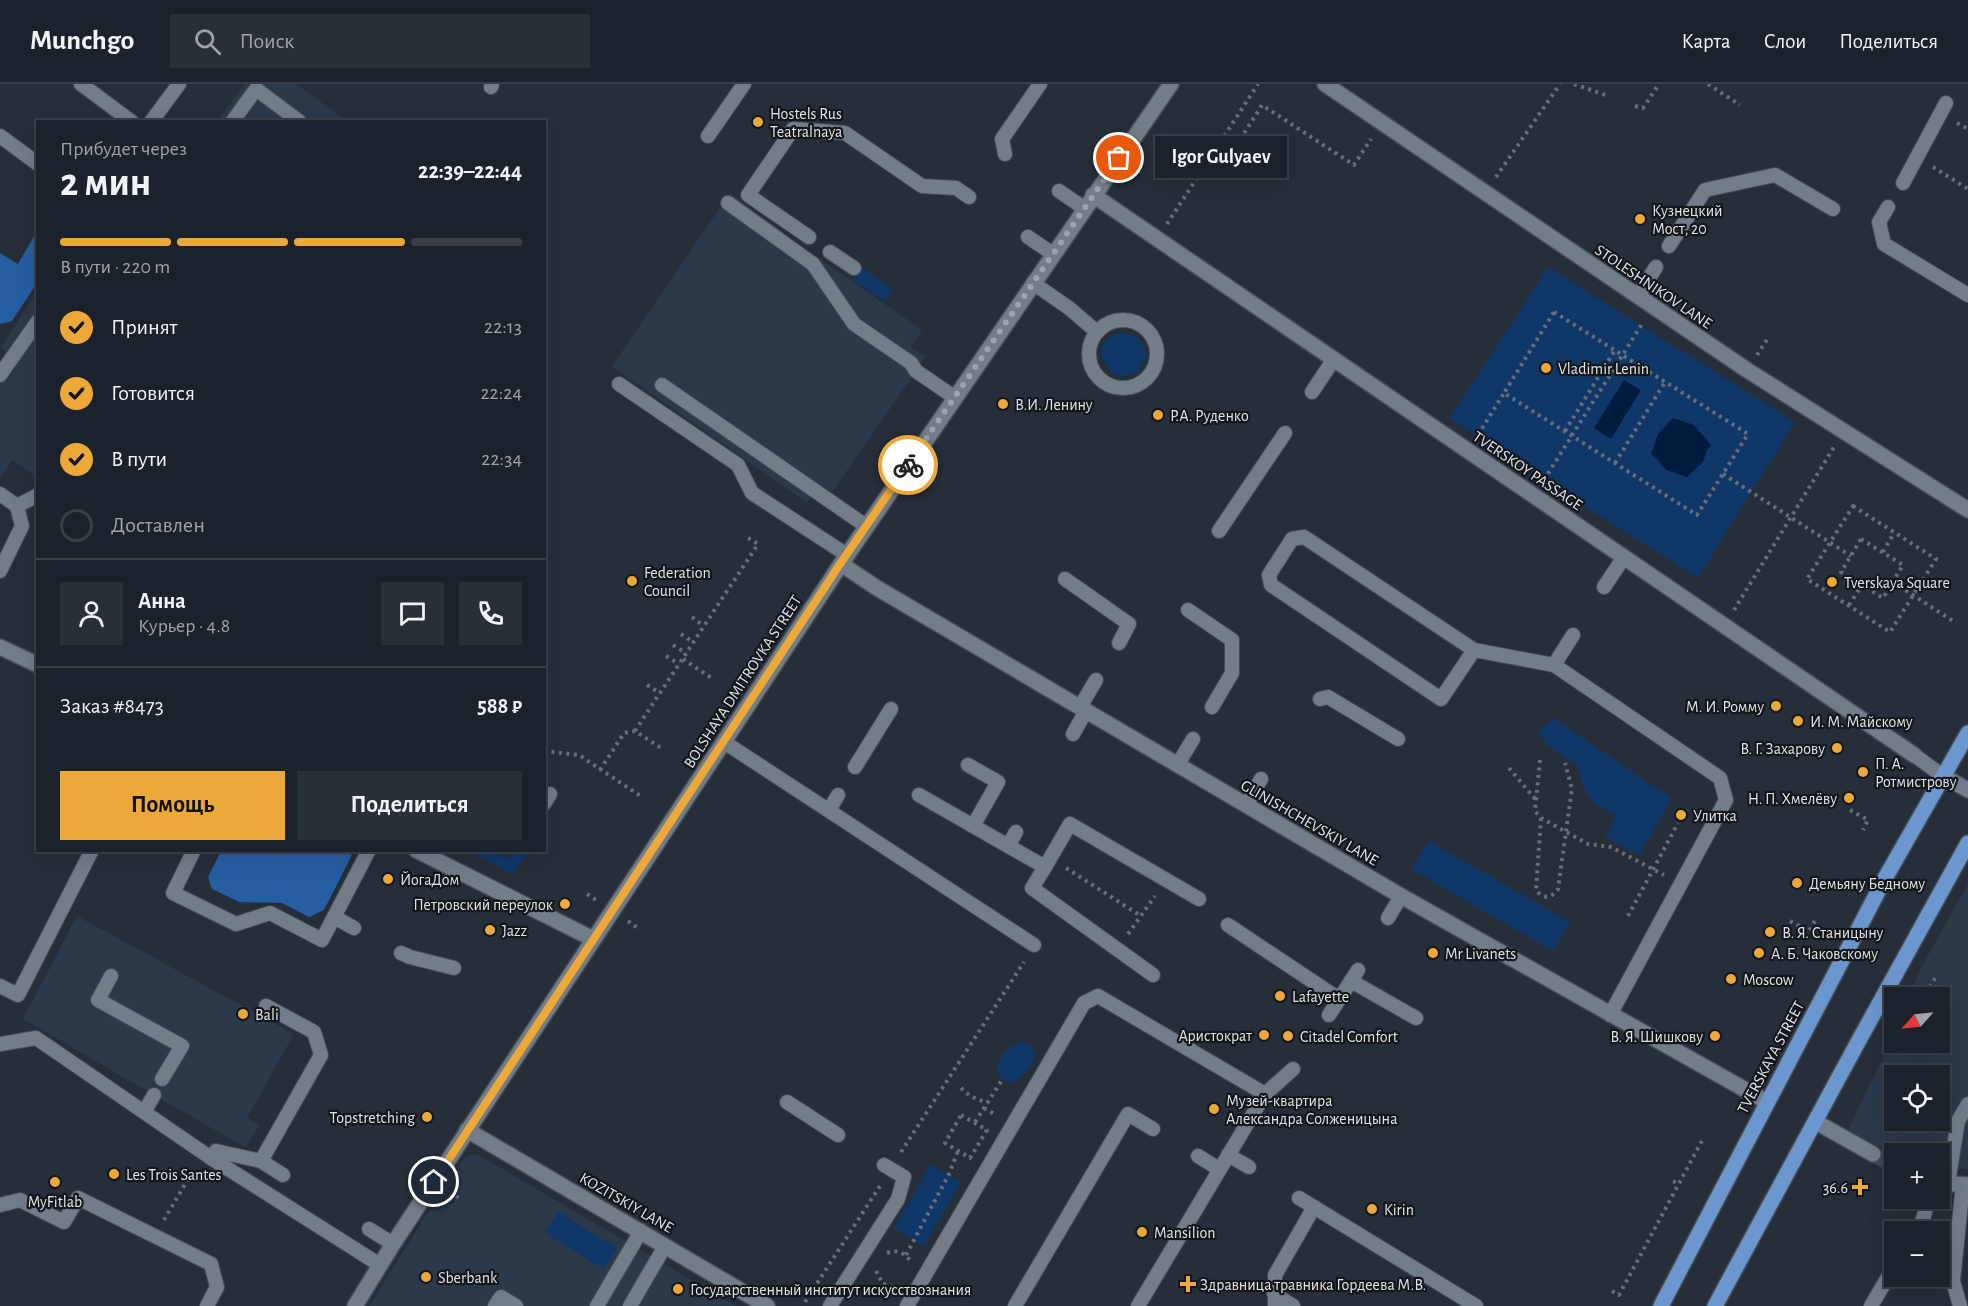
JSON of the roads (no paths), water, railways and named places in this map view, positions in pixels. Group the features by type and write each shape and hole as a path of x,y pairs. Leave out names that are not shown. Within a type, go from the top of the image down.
{"main road":[{"name":"TVERSKAYA STREET","path":"1661,1306 1884,880 1968,733"},
{"path":"1715,1306 1968,843"}],"street":[{"name":"BOLSHAYA DMITROVKA STREET","path":"355,1306 467,1131 866,526 1171,84"},
{"name":"STOLESHNIKOV LANE","path":"1329,85 1485,194 1747,370 1968,510"},
{"name":"TVERSKOY PASSAGE","path":"1093,195 1914,755"},
{"name":"GLINISHCHEVSKIY LANE","path":"844,559 1083,709 1246,805 1401,896 1767,1102"},
{"path":"2,652 36,664"},
{"path":"1943,776 1968,790"},
{"path":"420,852 593,939"},
{"path":"1816,1122 1873,1154"},
{"name":"KOZITSKIY LANE","path":"467,1131 767,1306"}],"lane":[{"path":"81,84 129,120"},
{"path":"152,120 179,84"},
{"path":"708,136 744,84"},
{"path":"1005,154 1002,139 1040,84"},
{"path":"233,120 256,89 297,120"},
{"path":"1903,183 1946,103"},
{"path":"809,237 748,195 793,129 845,133 922,186 956,188 969,197"},
{"path":"0,136 36,163"},
{"path":"1669,246 1705,190 1775,175 1833,209"},
{"path":"1059,191 1084,208"},
{"path":"728,203 813,264 854,324 911,363 916,371 954,397"},
{"path":"1888,207 1879,222 1884,244 1968,295"},
{"path":"1028,237 1053,254"},
{"path":"830,252 854,268"},
{"path":"1638,296 1656,267"},
{"path":"1033,284 1069,308 1097,332"},
{"path":"1121,320 1134,322 1145,328 1153,339 1157,351 1155,365 1149,376 1138,384 1126,388 1113,386 1101,380 1093,369 1090,357 1091,344 1097,332 1108,324 1121,320"},
{"path":"0,375 36,324"},
{"path":"1312,392 1334,359"},
{"path":"618,384 738,465 752,493 844,559"},
{"path":"662,385 866,526"},
{"path":"1220,531 1285,433"},
{"path":"0,494 17,506 22,526 3,556 0,572"},
{"path":"17,506 36,496"},
{"path":"1474,650 1441,699 1270,585 1269,575 1292,539 1305,537 1474,650 1554,665 1720,777 1726,800 1610,1015"},
{"path":"1604,587 1624,557"},
{"path":"1065,579 1129,624 1119,643"},
{"path":"1188,610 1232,640 1232,673 1212,706"},
{"path":"1554,665 1573,635"},
{"path":"1073,734 1096,680"},
{"path":"1320,699 1328,697 1398,739"},
{"path":"855,767 891,709"},
{"path":"1178,764 1192,739"},
{"path":"724,742 1034,945"},
{"name":"TVERSKOY PASSAGE","path":"1914,755 1943,776"},
{"path":"968,765 998,782 973,826"},
{"path":"1246,805 1261,779"},
{"path":"829,810 838,795"},
{"path":"919,795 1008,846 1048,862"},
{"path":"1153,975 1032,888 1070,824 1199,899"},
{"path":"1008,846 1016,832"},
{"path":"0,986 18,995 91,852"},
{"path":"193,852 173,893 236,924 270,913 322,940 368,852"},
{"path":"1388,918 1401,896"},
{"path":"334,917 354,928"},
{"path":"1228,926 1339,999"},
{"path":"401,953 454,968"},
{"path":"111,976 98,1000 182,1046 162,1079"},
{"path":"1329,1015 1354,976 1416,1018"},
{"path":"907,1306 917,1275 1084,1003 1098,996 1265,1094"},
{"path":"261,1161 321,1055 314,1032 266,1006"},
{"path":"0,1044 36,1038 207,1156 380,1264"},
{"path":"1138,1306 1265,1094 1293,1069"},
{"path":"144,1112 154,1095"},
{"path":"787,1102 838,1135"},
{"path":"1960,1306 1953,1281 1955,1184 1958,1121 1968,1104"},
{"path":"1015,1306 1128,1114 1152,1129"},
{"path":"207,1156 216,1151 261,1161 283,1175"},
{"path":"1228,1155 1249,1167"},
{"path":"1198,1156 1219,1169"},
{"path":"830,1306 898,1199 904,1177 888,1167"},
{"path":"0,1205 20,1200 64,1221 78,1198 211,1264 217,1287 207,1306"},
{"path":"1299,1198 1476,1306"},
{"path":"1293,1306 1274,1300 1275,1275 1314,1207"},
{"path":"369,1229 393,1244"},
{"path":"597,1306 641,1231"},
{"path":"630,1306 665,1246"},
{"path":"917,1275 935,1288"},
{"path":"1870,1306 1884,1283"},
{"path":"495,1306 501,1297 516,1306"}],"tunnel":[{"path":"1873,1154 1884,1160"}],"place":[{"name":"Hostels Rus Teatralnaya","path":"758,122"},
{"name":"Igor Gulyaev","path":"1119,158"},
{"name":"Кузнецкий Мост, 20","path":"1640,219"},
{"name":"Vladimir Lenin","path":"1546,368"},
{"name":"В.И. Ленину","path":"1003,404"},
{"name":"Р.А. Руденко","path":"1158,415"},
{"name":"Federation Council","path":"632,581"},
{"name":"Tverskaya Square","path":"1832,582"},
{"name":"М. И. Ромму","path":"1776,706"},
{"name":"И. М. Майскому","path":"1798,721"},
{"name":"В. Г. Захарову","path":"1837,748"},
{"name":"П. А. Ротмистрову","path":"1863,772"},
{"name":"Н. П. Хмелёву","path":"1849,798"},
{"name":"Улитка","path":"1681,815"},
{"name":"ЙогаДом","path":"388,879"},
{"name":"Демьяну Бедному","path":"1797,883"},
{"name":"Петровский переулок","path":"565,904"},
{"name":"Jazz","path":"490,930"},
{"name":"В. Я. Станицыну","path":"1770,932"},
{"name":"Mr Livanets","path":"1433,953"},
{"name":"А. Б. Чаковскому","path":"1759,953"},
{"name":"Moscow","path":"1731,979"},
{"name":"Lafayette","path":"1280,996"},
{"name":"Bali","path":"243,1014"},
{"name":"Аристократ","path":"1264,1035"},
{"name":"Citadel Comfort","path":"1288,1036"},
{"name":"В. Я. Шишкову","path":"1715,1036"},
{"name":"Музей-квартира Александра Солженицына","path":"1214,1109"},
{"name":"Topstretching","path":"427,1117"},
{"name":"Les Trois Santes","path":"114,1174"},
{"name":"MyFitlab","path":"55,1182"},
{"name":"36.6","path":"1860,1187"},
{"name":"Kirin","path":"1372,1209"},
{"name":"Mansilion","path":"1142,1232"},
{"name":"Sberbank","path":"426,1277"},
{"name":"Здравница травника Гордеева М.В.","path":"1188,1284"},
{"name":"Государственный институт искусствознания","path":"678,1289"}]}
